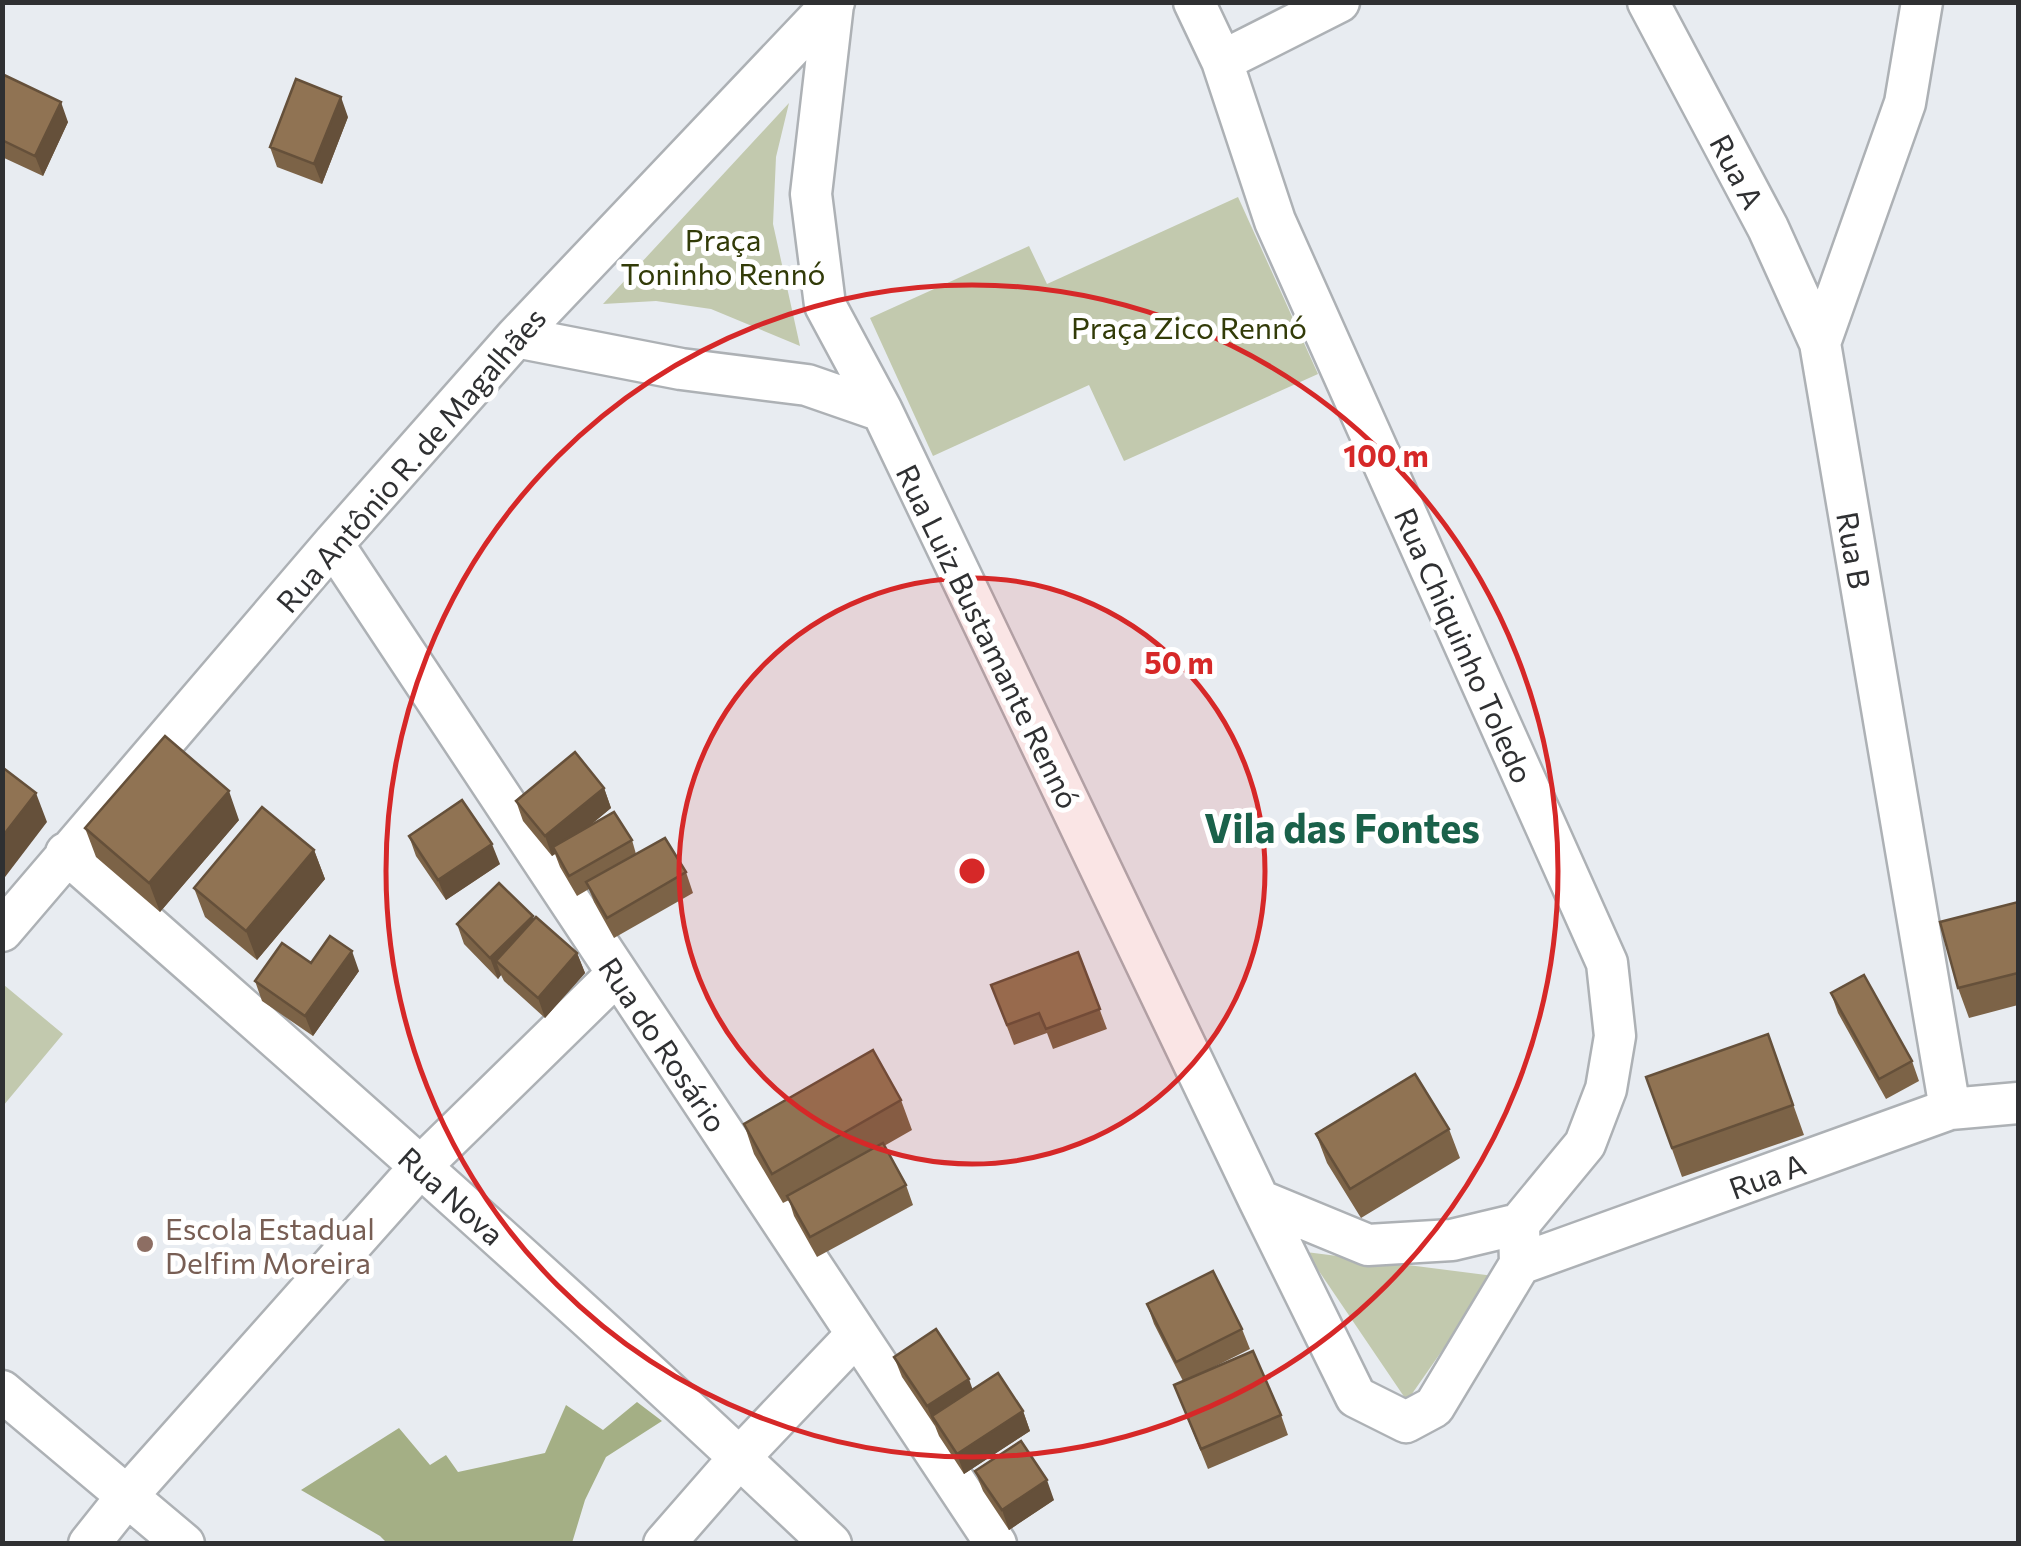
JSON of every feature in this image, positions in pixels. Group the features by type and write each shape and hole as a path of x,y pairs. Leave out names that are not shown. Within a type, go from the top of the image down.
{"street":[{"name":"Rua Chiquinho Toledo","path":"1194,2 1222,60 1275,221 1607,963 1615,1036 1606,1089 1585,1144 1520,1224"},
{"path":"1222,60 1339,2"},
{"name":"Rua A","path":"1648,2 1768,228 1820,343"},
{"name":"Rua B","path":"1922,2 1905,104 1820,343 1950,1108"},
{"path":"833,3 810,194 825,305 882,410"},
{"name":"Rua Antônio R. de Magalhães","path":"2,930 516,337 833,3"},
{"path":"516,337 681,369 807,385 882,410"},
{"name":"Rua Luiz Bustamante Rennó","path":"882,410 1356,1396 1406,1422 1434,1407 1520,1264"},
{"name":"Rua do Rosário","path":"333,544 996,1544"},
{"name":"Rua Nova","path":"66,853 422,1166 831,1544"},
{"path":"89,1544 128,1495 422,1166 617,974"},
{"name":"Rua A","path":"1520,1264 1950,1108 2018,1104"},
{"path":"1259,1200 1368,1245 1452,1240 1520,1224 1520,1264"},
{"path":"664,1544 740,1456 857,1334"},
{"path":"2,1391 184,1544"}],"green space":[{"name":"Praça Toninho Rennó","path":"789,103 776,157 773,224 800,346 711,309 656,301 603,304"},
{"name":"Praça Zico Rennó","path":"1238,197 1318,374 1124,461 1089,385 933,456 870,318 1029,246 1047,284"},
{"path":"2,987 63,1034 3,1106"},
{"path":"1306,1252 1494,1276 1407,1401"},
{"path":"637,1402 662,1421 606,1457 585,1500 572,1543 387,1543 301,1490 399,1428 430,1465 446,1455 458,1472 545,1453 566,1405 603,1430"}],"building":[{"path":"2,74 61,102 35,156 2,140"},
{"path":"296,79 341,97 314,164 270,147"},
{"path":"165,736 229,791 149,883 85,828"},
{"path":"575,752 604,788 545,836 516,801"},
{"path":"2,767 36,793 2,837"},
{"path":"462,800 492,844 438,880 409,836"},
{"path":"262,807 314,850 246,931 194,888"},
{"path":"614,812 632,840 569,876 553,847"},
{"path":"665,838 686,872 607,918 586,882"},
{"path":"499,883 533,916 490,958 457,924"},
{"path":"2018,902 2018,973 1958,988 1940,922"},
{"path":"536,917 577,953 538,998 496,961"},
{"path":"330,936 352,951 305,1016 255,981 282,943 311,963"},
{"path":"1078,952 1100,1009 1046,1029 1039,1013 1007,1025 991,985"},
{"path":"1864,975 1912,1061 1879,1079 1831,993"},
{"path":"1768,1034 1793,1105 1672,1148 1646,1077"},
{"path":"873,1050 901,1100 772,1174 744,1124"},
{"path":"1415,1074 1449,1129 1350,1189 1316,1134"},
{"path":"883,1143 906,1185 810,1237 787,1196"},
{"path":"1213,1271 1242,1329 1176,1362 1147,1304"},
{"path":"936,1329 969,1379 927,1406 894,1357"},
{"path":"1253,1351 1281,1415 1201,1449 1174,1385"},
{"path":"998,1373 1023,1411 957,1454 932,1416"},
{"path":"1021,1441 1047,1480 1002,1510 975,1471"}],"place":[{"name":"Escola Estadual Delfim Moreira","path":"145,1244"}],"district":[{"name":"Vila das Fontes","path":"1342,826"}]}
